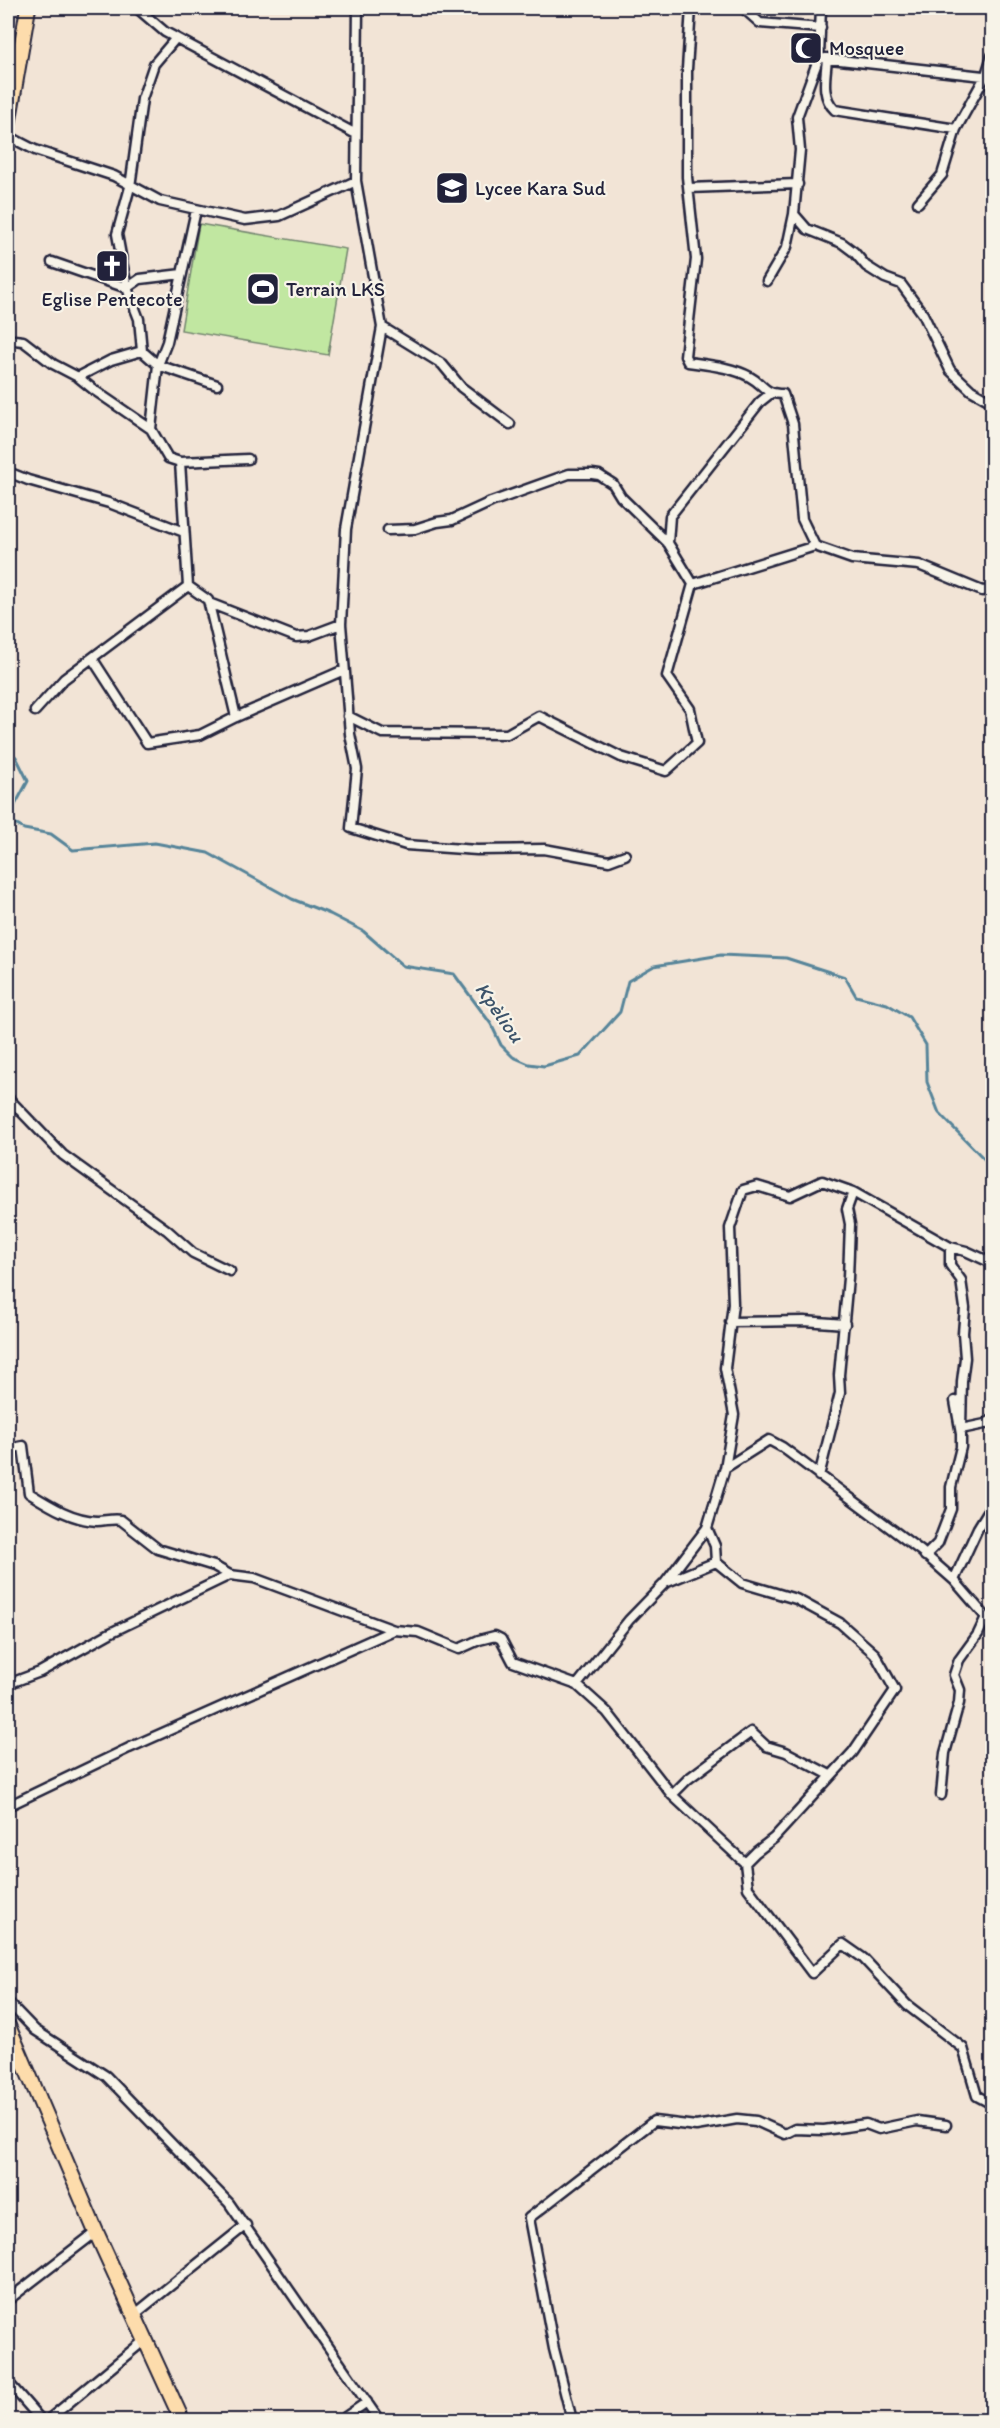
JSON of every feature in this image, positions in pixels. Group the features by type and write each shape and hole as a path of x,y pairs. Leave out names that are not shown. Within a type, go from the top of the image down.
{"main road":[{"path":"8,125 28,8"},
{"path":"8,2026 96,2232 182,2421"}],"street":[{"path":"137,8 165,32 356,134"},
{"path":"358,8 356,181 382,327 346,529 341,624 348,716 357,769 351,828 406,845 477,850 544,849 609,861 626,855"},
{"path":"691,8 687,69 687,177 696,259 686,359 688,362 714,366 750,377 770,394"},
{"path":"743,8 760,23 821,28"},
{"path":"821,8 825,93 827,103 834,110 956,129"},
{"path":"176,38 154,64 142,99 130,187 117,234 127,288 139,319 142,351 158,365 217,385"},
{"path":"918,202 942,175 956,129 990,76 993,56"},
{"path":"823,58 990,76"},
{"path":"767,281 787,247 794,214 800,150 796,117 823,58"},
{"path":"8,136 35,150 114,177 160,201 245,220 279,216 356,181"},
{"path":"689,188 798,184"},
{"path":"151,429 158,365 167,342 196,210"},
{"path":"794,214 807,229 842,243 854,252 866,266 885,278 901,284 923,314 950,370 971,390 993,402"},
{"path":"52,262 127,288"},
{"path":"127,288 140,279 182,274"},
{"path":"382,327 442,364 461,387 510,424"},
{"path":"8,344 14,340 22,341 53,364 78,377 151,429 168,458 180,462 248,459"},
{"path":"78,377 111,360 142,351"},
{"path":"668,543 670,516 760,402 770,394 783,394 793,424 802,519 815,546"},
{"path":"180,462 188,586"},
{"path":"8,472 109,503 184,532"},
{"path":"348,716 382,733 507,734 538,716 621,757 666,771 697,743 690,709 667,676 693,585 668,543 621,497 612,484 599,475 569,474 491,502 452,520 415,529 388,530"},
{"path":"693,585 815,546 852,560 920,565 982,591 993,590"},
{"path":"188,586 208,600 236,717"},
{"path":"35,711 64,679 188,586"},
{"path":"209,603 296,637 309,636 341,624"},
{"path":"92,658 147,743 200,735 344,669"},
{"path":"8,1098 63,1155 167,1230 193,1254 230,1271"},
{"path":"577,1685 629,1620 665,1583 708,1528 725,1468 734,1415 725,1368 733,1304 730,1228 743,1190 757,1186 790,1196 822,1181 853,1192 950,1247 966,1251 993,1263"},
{"path":"819,1476 840,1393 839,1375 845,1324 850,1224 847,1209 853,1192"},
{"path":"925,1556 938,1543 951,1509 951,1487 960,1447 965,1308 961,1280 950,1265 950,1247"},
{"path":"730,1322 804,1321 845,1324"},
{"path":"955,1401 961,1429"},
{"path":"961,1429 993,1420"},
{"path":"725,1468 769,1440 782,1447 954,1580 986,1617 978,1634 959,1660 954,1675 960,1690 959,1703 945,1753 941,1795"},
{"path":"8,1449 22,1446 29,1493 68,1515 87,1520 121,1521 158,1549 214,1566 230,1575 254,1578 394,1630 418,1632 459,1649 495,1636 501,1639 513,1662 577,1685 607,1712 672,1795 746,1863 748,1888 812,1973 843,1944 863,1958 907,2005 963,2048 977,2096 993,2104"},
{"path":"954,1580 978,1528 993,1505"},
{"path":"708,1528 715,1546 716,1562 742,1583 796,1599 840,1623 875,1654 895,1690 853,1752 774,1838 746,1863"},
{"path":"665,1583 716,1562"},
{"path":"8,1684 40,1672 110,1632 230,1575"},
{"path":"8,1806 129,1748 394,1630"},
{"path":"672,1795 688,1779 751,1732 766,1746 786,1752 831,1775"},
{"path":"8,2002 35,2030 106,2076 230,2203 379,2421"},
{"path":"572,2421 554,2349 529,2218 546,2204 654,2121 696,2126 737,2119 756,2121 785,2134 795,2129 824,2130 866,2124 879,2128 917,2121 946,2125"},
{"path":"134,2315 246,2225"},
{"path":"8,2300 96,2232"},
{"path":"48,2421 146,2339"},
{"path":"8,2382 41,2421"},
{"path":"341,2421 367,2402"}],"green space":[{"name":"Terrain LKS","path":"199,224 346,249 328,355 181,330"}],"waterway":[{"name":"Kpèliou","path":"8,749 16,757 28,781 8,818"},
{"name":"Kpèliou","path":"8,820 24,829 51,834 73,850 155,843 208,853 292,899 330,914 363,931 403,966 454,974 491,1024 501,1045 513,1057 529,1064 544,1066 580,1056 620,1012 628,981 654,966 721,955 786,958 845,977 856,996 887,1004 909,1017 926,1045 927,1082 939,1113 992,1167"}],"place":[{"name":"Mosquee","path":"806,48"},
{"name":"Lycee Kara Sud","path":"452,188"},
{"name":"Eglise Pentecote","path":"112,266"},
{"name":"Terrain LKS","path":"263,289"}]}
